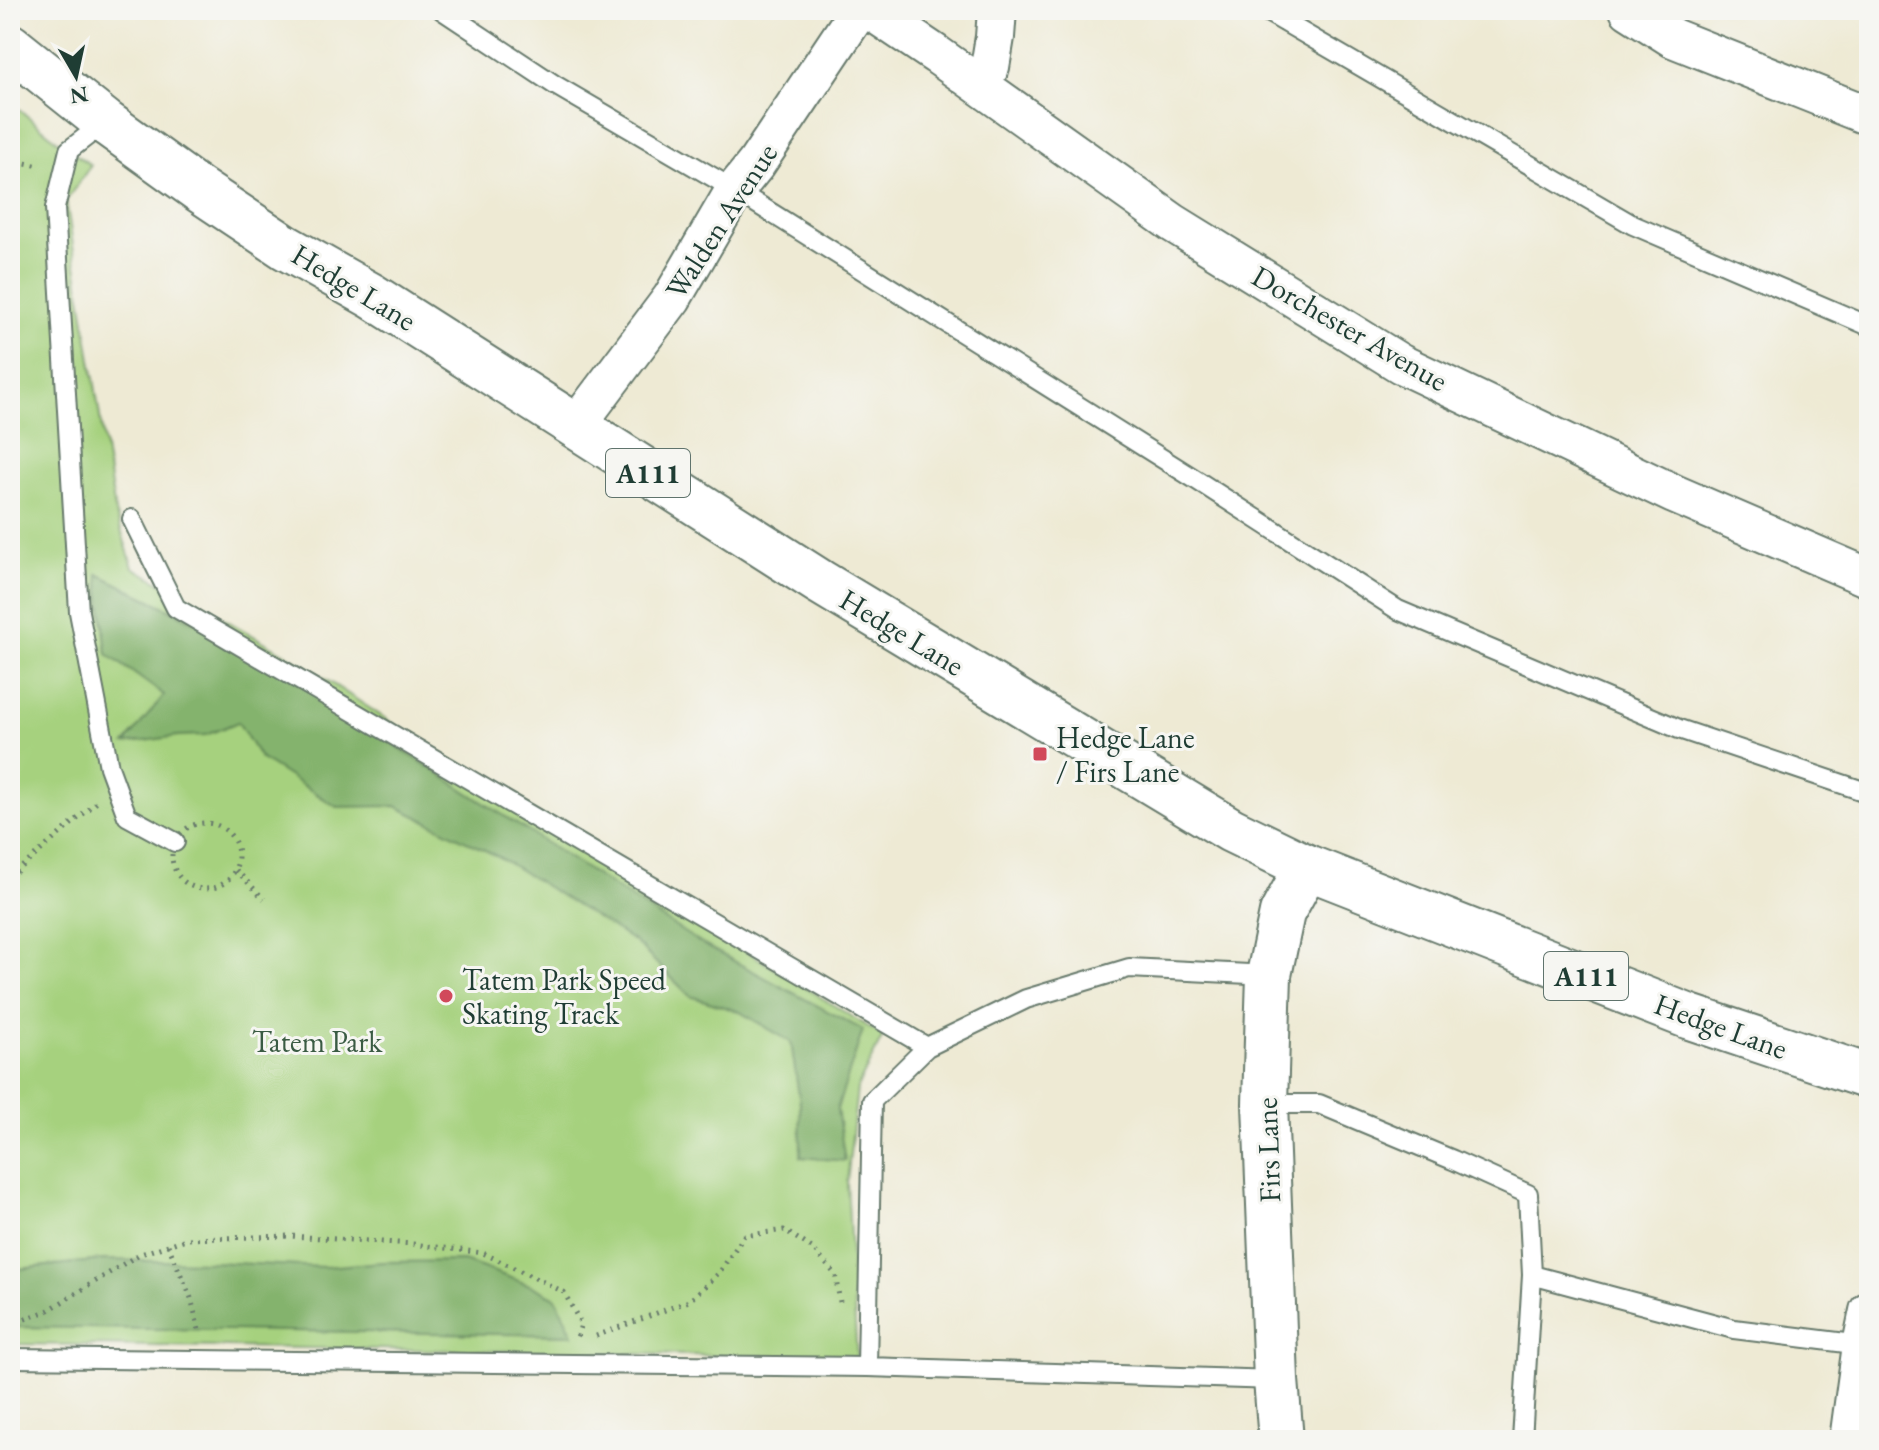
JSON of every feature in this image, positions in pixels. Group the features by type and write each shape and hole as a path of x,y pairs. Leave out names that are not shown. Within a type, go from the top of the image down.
{"main road":[{"name":"Hedge Lane","path":"10,46 105,122 285,247 372,296 875,615 1231,830 1307,867 1690,1017 1869,1077"},
{"name":"Firs Lane","path":"1281,1440 1265,1104 1269,975 1282,913 1307,867"}],"street":[{"name":"Walden Avenue","path":"575,427 672,298 735,190 756,164 859,10"},
{"name":"Dorchester Avenue","path":"870,10 1173,223 1401,364 1674,494 1869,578"},
{"path":"977,83 990,67 997,10"},
{"path":"1629,10 1673,38 1869,116"},
{"path":"1849,1440 1867,1320"}],"lane":[{"path":"442,10 555,85 735,190 1172,464 1398,610 1679,729 1869,793"},
{"path":"1268,11 1633,225 1869,326"},
{"path":"105,122 69,150 55,208 79,612 109,767 127,816 175,842"},
{"path":"132,519 176,608 927,1047"},
{"path":"867,1367 872,1101 927,1047 1026,999 1129,968 1269,975"},
{"path":"1265,1104 1319,1104 1528,1194 1532,1275 1522,1440"},
{"path":"1532,1275 1734,1329 1867,1320"},
{"path":"10,1358 867,1367 1276,1380"}],"path":[{"path":"10,877 103,797 113,780"},
{"path":"198,823 216,824 226,830 235,842 239,853 236,870 222,885 203,890 193,888 177,875 172,853 175,842 181,833 198,823"},
{"path":"236,870 264,899"},
{"path":"10,1325 49,1310 138,1255 186,1239 290,1236 413,1244 483,1253 564,1292 581,1324 576,1343 689,1301 719,1273 744,1236 784,1230 812,1248 835,1274 840,1304"},
{"path":"168,1245 191,1298 201,1338"}],"green space":[{"name":"Tatem Park","path":"10,102 91,165 66,201 115,512 133,567 301,663 597,858 883,1036 857,1088 847,1183 857,1359 10,1344"},
{"path":"98,574 234,641 702,944 863,1030 837,1109 845,1161 801,1157 800,1103 791,1042 740,1012 690,996 635,942 497,856 396,806 337,807 260,758 238,722 206,735 125,744 164,695 107,654"},
{"path":"102,1260 325,1267 382,1262 464,1261 556,1298 573,1335 10,1327 10,1270"}],"place":[{"name":"Hedge Lane / Firs Lane","path":"1040,754"},
{"name":"Tatem Park Speed Skating Track","path":"446,996"}]}
